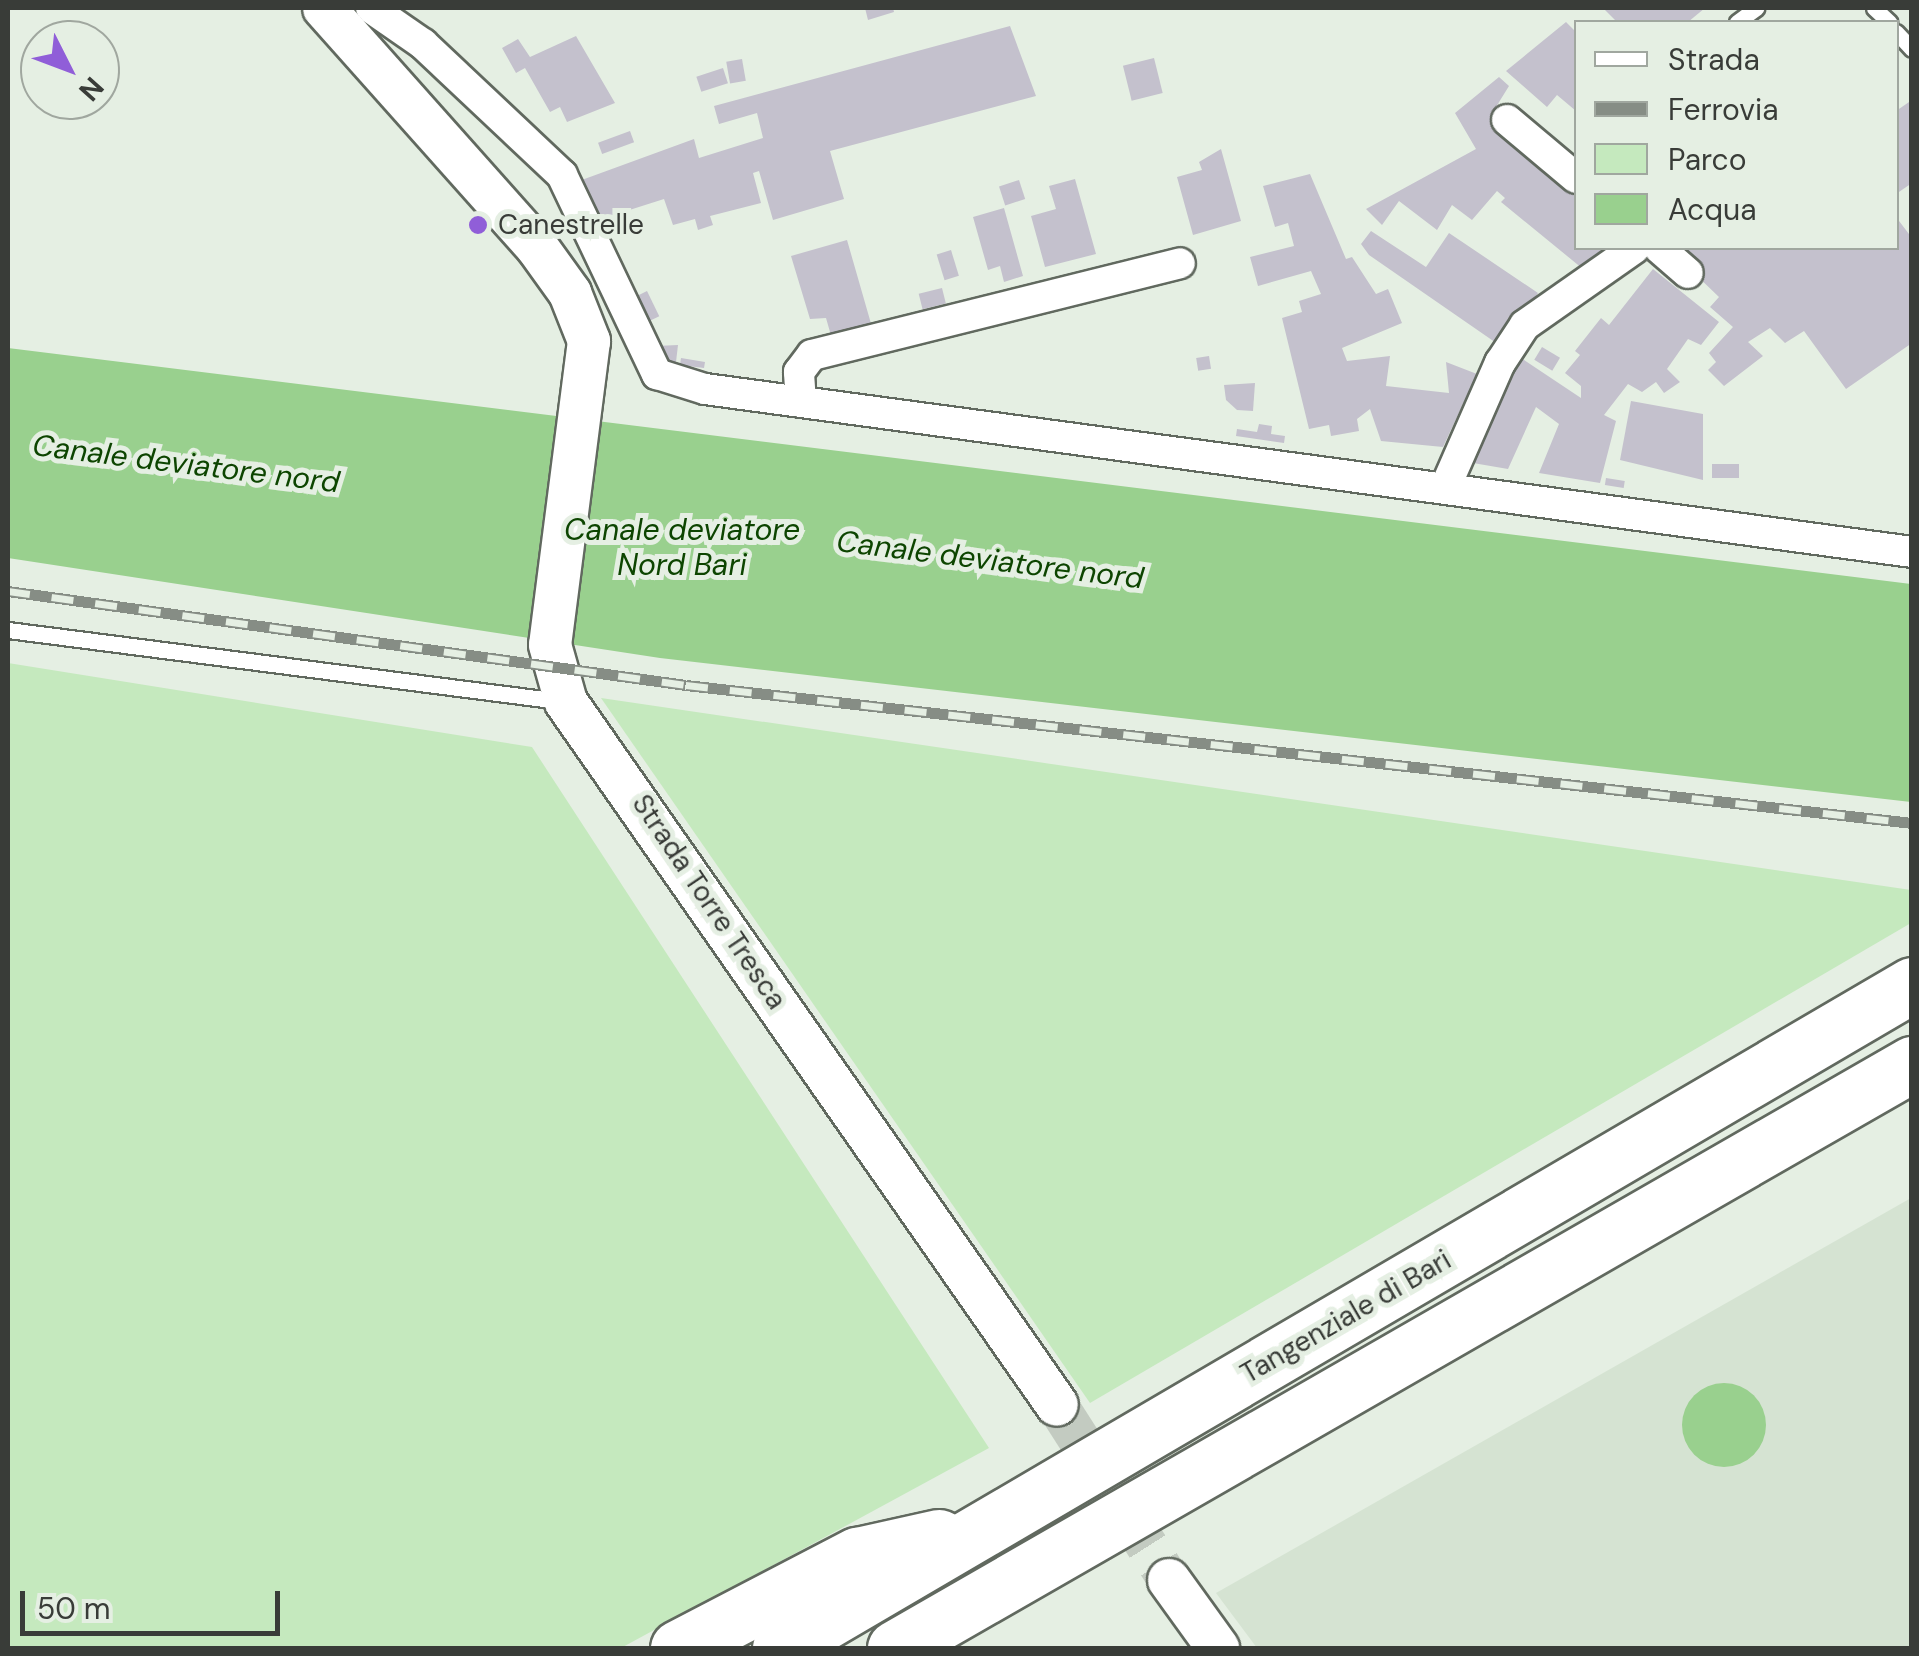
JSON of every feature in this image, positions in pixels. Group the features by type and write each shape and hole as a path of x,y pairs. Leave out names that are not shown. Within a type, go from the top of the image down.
{"highway":[{"name":"Tangenziale di Bari","path":"780,1648 1912,985"},
{"path":"895,1648 1912,1064"},
{"path":"678,1648 857,1556 990,1525"}],"street":[{"name":"Strada Torre Tresca","path":"324,8 537,248 570,292 589,341 550,645 566,702 1057,1405"},
{"path":"370,8 423,44 562,176 657,374 705,390 1912,552"},
{"path":"1507,120 1574,176"},
{"path":"1445,488 1500,363 1526,325 1631,250"},
{"path":"1661,250 1688,273"},
{"path":"801,402 799,372 812,355 1180,263"},
{"path":"1169,1580 1218,1648"}],"lane":[{"path":"8,630 566,702"}],"shaded area":[{"path":"1911,1198 1911,1648 1257,1648 1216,1593"}],"green space":[{"path":"8,663 532,747 989,1448 621,1648 8,1648"},
{"path":"601,698 1911,890 1911,923 1090,1403"}],"water":[{"name":"Canale deviatore Nord Bari","path":"8,348 1911,584 1911,802 660,658 8,558"},
{"path":"1716,1383 1732,1383 1748,1390 1759,1401 1766,1425 1763,1441 1754,1455 1732,1467 1716,1467 1700,1460 1689,1449 1682,1433 1682,1417 1689,1401 1700,1390"}],"building":[{"path":"865,8 893,8 894,12 868,20"},
{"path":"1603,8 1705,8 1690,20 1615,20"},
{"path":"1566,22 1574,30 1574,109 1557,95 1547,107 1506,71"},
{"path":"1010,26 1036,96 830,151 844,199 773,220 759,171 753,173 761,203 710,216 713,225 698,230 695,219 673,225 664,199 598,220 579,181 694,139 699,158 763,138 757,113 719,124 714,106"},
{"path":"576,36 615,103 567,122 560,107 550,112 525,68 516,73 502,48 518,39 530,57"},
{"path":"1154,58 1163,93 1132,101 1123,66"},
{"path":"742,59 746,81 730,83 726,62"},
{"path":"723,68 728,83 701,92 696,77"},
{"path":"1499,77 1509,86 1491,115 1574,188 1574,250 1612,250 1583,269 1501,202 1505,198 1497,191 1472,220 1452,205 1437,230 1399,201 1382,225 1366,209 1476,149 1455,113"},
{"path":"1912,100 1912,183 1899,192 1899,109"},
{"path":"630,131 634,142 602,154 598,143"},
{"path":"1221,149 1241,221 1193,235 1177,177 1202,170 1199,162"},
{"path":"1310,174 1346,259 1352,257 1376,294 1388,289 1402,323 1342,348 1347,361 1390,356 1386,386 1449,393 1446,362 1477,374 1443,447 1381,441 1370,409 1357,419 1359,431 1331,436 1329,425 1309,429 1282,318 1302,312 1299,301 1321,294 1311,271 1258,286 1250,257 1294,246 1288,223 1275,227 1263,186"},
{"path":"1075,179 1096,254 1045,267 1031,216 1056,209 1049,186"},
{"path":"1019,180 1025,199 1005,206 999,186"},
{"path":"1004,208 1023,276 1004,282 1000,266 988,270 973,217"},
{"path":"1899,221 1912,238 1912,343 1846,389 1804,331 1785,343 1770,328 1748,342 1763,356 1724,386 1708,370 1716,362 1709,353 1733,327 1710,307 1719,297 1670,250 1899,250"},
{"path":"1371,231 1426,267 1449,233 1538,293 1502,347 1369,255 1361,244"},
{"path":"847,240 872,327 832,339 826,318 810,319 791,256"},
{"path":"951,250 959,276 945,280 937,254"},
{"path":"1653,269 1719,322 1701,345 1688,339 1667,369 1680,382 1664,393 1656,382 1642,392 1628,384 1604,415 1616,421 1600,483 1539,473 1559,424 1536,407 1508,469 1473,463 1518,356 1581,398 1581,386 1565,373 1580,355 1575,351 1601,318 1609,325"},
{"path":"942,288 946,304 923,309 919,294"},
{"path":"647,291 659,316 647,322 634,297"},
{"path":"678,345 676,362 662,360 656,346"},
{"path":"1542,347 1560,358 1552,371 1534,360"},
{"path":"1209,356 1211,369 1198,371 1196,358"},
{"path":"681,358 705,362 704,368 680,365"},
{"path":"1255,383 1253,411 1237,410 1226,400 1224,385"},
{"path":"1631,401 1703,414 1703,480 1620,460"},
{"path":"1259,424 1272,426 1271,434 1285,436 1284,443 1236,436 1237,429 1257,432"},
{"path":"1712,464 1739,464 1739,478 1712,478"},
{"path":"1606,478 1625,481 1624,488 1605,485"}],"tunnel":[{"path":"1057,1405 1169,1580"}],"railway":[{"path":"8,591 686,685 1912,823"}],"place":[{"name":"Canestrelle","path":"478,225"}],"water label":[{"name":"Canale deviatore nord","path":"186,464"},
{"name":"Canale deviatore nord","path":"990,560"}]}
